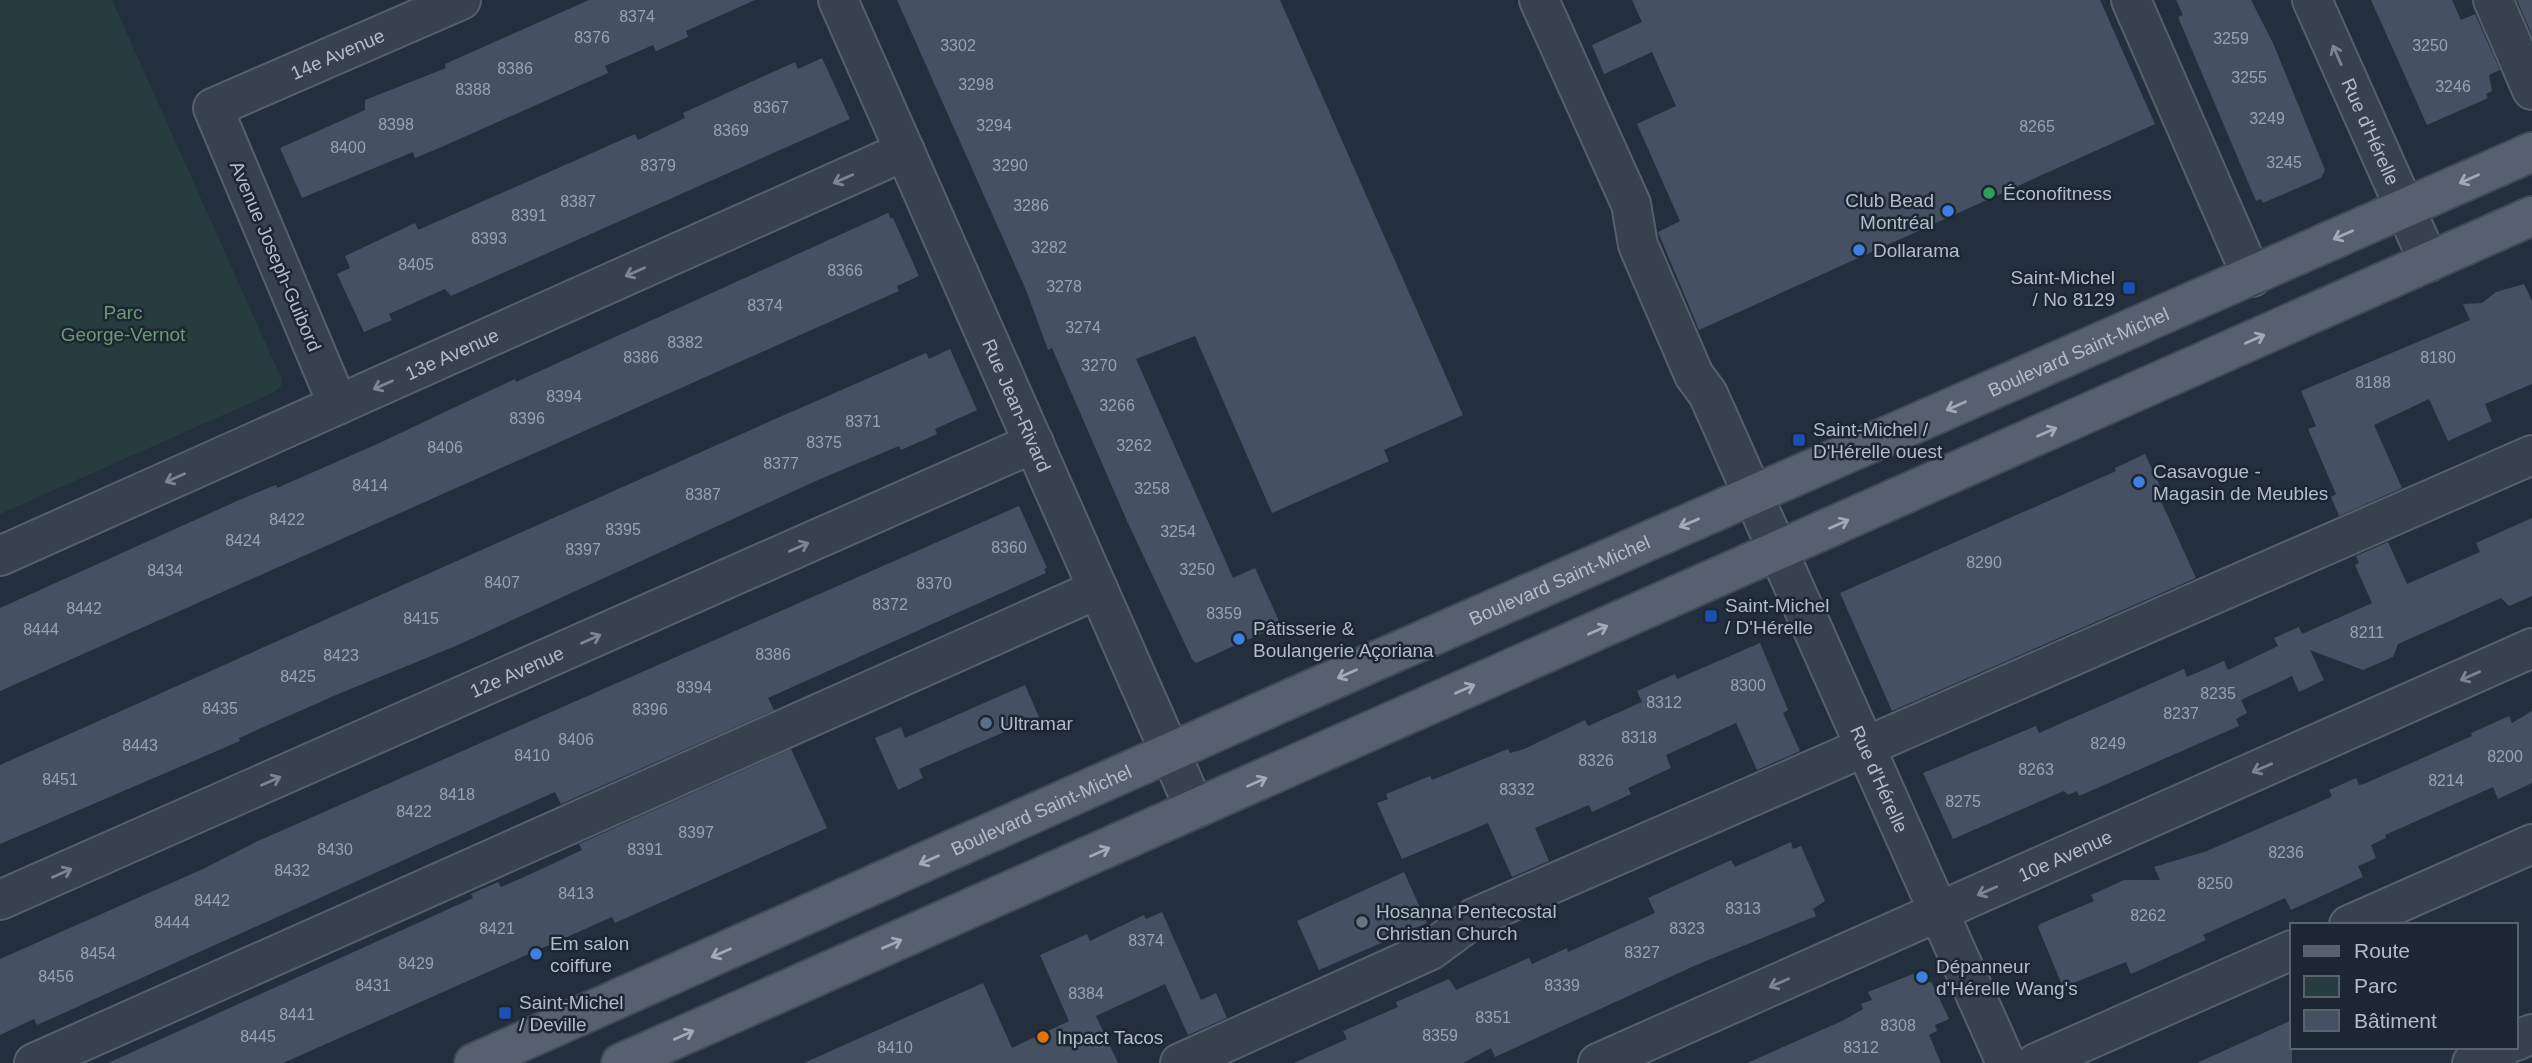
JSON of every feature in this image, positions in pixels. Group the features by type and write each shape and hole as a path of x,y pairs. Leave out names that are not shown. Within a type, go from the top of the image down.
{"main road":[{"name":"Boulevard Saint-Michel","path":"474,1063 1170,752 2532,152"},
{"path":"621,1063 2532,216"}],"street":[{"name":"14e Avenue","path":"214,108 461,0"},
{"name":"Rue Jean-Rivard","path":"838,0 1195,809"},
{"name":"Rue d'Hérelle","path":"1539,0 1631,204 1643,257 1694,375 1707,394 2006,1063"},
{"path":"2131,0 2252,277"},
{"name":"Rue d'Hérelle","path":"2312,0 2429,262"},
{"path":"2493,0 2532,90"},
{"name":"Avenue Joseph-Guibord","path":"214,108 338,405"},
{"name":"13e Avenue","path":"0,556 905,151"},
{"name":"12e Avenue","path":"0,900 1034,443"},
{"path":"1181,1063 1431,950 1474,918 2532,455"},
{"path":"34,1063 1098,589"},
{"name":"10e Avenue","path":"1598,1063 2532,649"},
{"path":"2354,923 2532,844"},
{"path":"2036,1063 2290,951"},
{"path":"2472,1063 2500,1049"}],"green space":[{"name":"Parc George-Vernot","path":"0,0 112,0 282,380 281,386 273,393 0,514"}],"building":[{"path":"589,0 755,0 686,31 688,37 656,51 653,45 605,66 608,73 437,149 415,158 413,152 302,198 280,148 365,110 365,100 446,68 445,64"},
{"path":"897,0 1280,0 1463,415 1384,450 1389,461 1272,513 1195,336 1136,359 1233,578 1255,568 1279,621 1278,626 1196,663 1192,659 1127,521 1052,348 1048,350 1026,290"},
{"path":"1632,0 2100,0 2155,124 1699,330 1658,232 1680,221 1637,124 1676,106 1652,52 1604,74 1592,45 1642,22"},
{"path":"2176,0 2251,0 2273,43 2325,170 2321,178 2263,203 2261,199 2256,201 2178,17 2183,15"},
{"path":"2371,0 2452,0 2461,20 2475,14 2500,70 2489,75 2492,91 2486,94 2488,98 2427,125"},
{"path":"2517,0 2532,0 2532,35"},
{"path":"822,58 850,119 451,296 445,289 389,314 392,320 364,332 337,274 350,268 345,256 415,223 418,230 635,134 638,140 685,118 683,113 795,62 798,69"},
{"path":"888,213 891,219 893,218 919,276 897,286 899,291 0,691 0,608 246,497 276,485 277,488 375,445 515,379 516,382"},
{"path":"2524,284 2532,301 2532,384 2485,404 2492,421 2448,441 2429,399 2374,425 2402,488 2339,516 2331,497 2336,494 2308,429 2316,426 2301,391 2470,320 2463,304 2482,303 2496,292"},
{"path":"950,349 977,410 935,429 937,434 901,450 899,446 818,480 458,645 336,695 239,738 240,741 0,844 0,765 766,423 926,353 929,359"},
{"path":"2145,454 2160,486 2155,488 2196,578 1892,711 1840,593 2116,471 2115,468"},
{"path":"1019,506 1047,568 1044,569 1046,573 768,698 774,710 561,804 555,792 37,1025 34,1019 0,1035 0,959 205,868 258,841"},
{"path":"2532,518 2532,596 2509,606 2501,598 2398,644 2393,657 2363,670 2310,650 2324,680 2299,692 2292,676 2241,700 2247,713 2236,719 2239,726 2079,796 2077,791 2068,795 2064,791 1953,839 1923,773 2036,726 2039,733 2184,669 2187,677 2224,661 2228,670 2278,646 2274,638 2299,627 2302,634 2372,603 2355,565 2359,563 2356,556 2388,542 2407,584 2480,552 2476,543"},
{"path":"1760,643 1788,710 1783,713 1800,751 1757,770 1736,723 1666,755 1671,768 1628,788 1631,794 1592,812 1589,805 1535,828 1549,861 1512,877 1488,823 1402,859 1377,803 1388,799 1386,794 1430,776 1432,780 1508,749 1510,753 1524,749 1585,720 1588,726 1642,702 1637,691 1675,674 1677,679"},
{"path":"1025,685 1039,717 919,769 923,778 898,790 875,738 901,727 905,738"},
{"path":"2532,711 2532,783 2498,799 2493,787 2385,835 2386,838 2371,845 2376,858 2358,866 2363,877 2291,910 2285,898 2203,935 2206,940 2131,974 2126,962 2063,987 2038,927 2040,924 2094,901 2091,895 2124,880 2160,880 2154,867 2207,851 2329,798 2332,796 2329,790 2356,778 2359,785 2364,784 2472,736 2471,733 2509,716 2512,723"},
{"path":"791,749 827,828 615,923 612,917 283,1063 108,1063 473,898 471,894 498,882 501,887 522,878 582,850 579,844"},
{"path":"1791,842 1793,849 1801,846 1825,901 1813,909 1816,916 1694,966 1495,1057 1491,1048 1463,1063 1294,1063 1347,1039 1343,1031 1398,1007 1396,1002 1449,979 1456,990 1529,958 1532,964 1567,948 1568,952 1655,913 1648,898 1731,860 1735,867"},
{"name":"Hosanna Pentecostal Christian Church","path":"1404,872 1427,923 1319,970 1297,921"},
{"path":"1162,912 1201,1000 1216,993 1227,1018 1188,1035 1165,984 1096,1016 1118,1063 804,1063 983,983 1012,1048 1069,1021 1040,955 1087,934 1090,941 1144,915 1146,919"},
{"path":"1913,974 1932,983 1949,1019 1935,1025 1937,1031 1929,1035 1941,1063 1747,1063 1842,1021 1863,1009 1861,1004 1872,1000 1868,992"},
{"path":"2290,1021 2292,1063 2197,1063"}],"place":[{"name":"Éconofitness","path":"1989,193"},
{"name":"Club Bead Montréal","path":"1948,211"},
{"name":"Dollarama","path":"1859,250"},
{"name":"Saint-Michel / No 8129","path":"2129,288"},
{"name":"Saint-Michel / D'Hérelle ouest","path":"1799,440"},
{"name":"Casavogue - Magasin de Meubles","path":"2139,482"},
{"name":"Saint-Michel / D'Hérelle","path":"1711,616"},
{"name":"Pâtisserie & Boulangerie Açoriana","path":"1239,639"},
{"name":"Ultramar","path":"986,723"},
{"name":"Hosanna Pentecostal Christian Church","path":"1362,922"},
{"name":"Em salon coiffure","path":"536,954"},
{"name":"Dépanneur d'Hérelle Wang's","path":"1922,977"},
{"name":"Saint-Michel / Deville","path":"505,1013"},
{"name":"Inpact Tacos","path":"1043,1037"}]}
